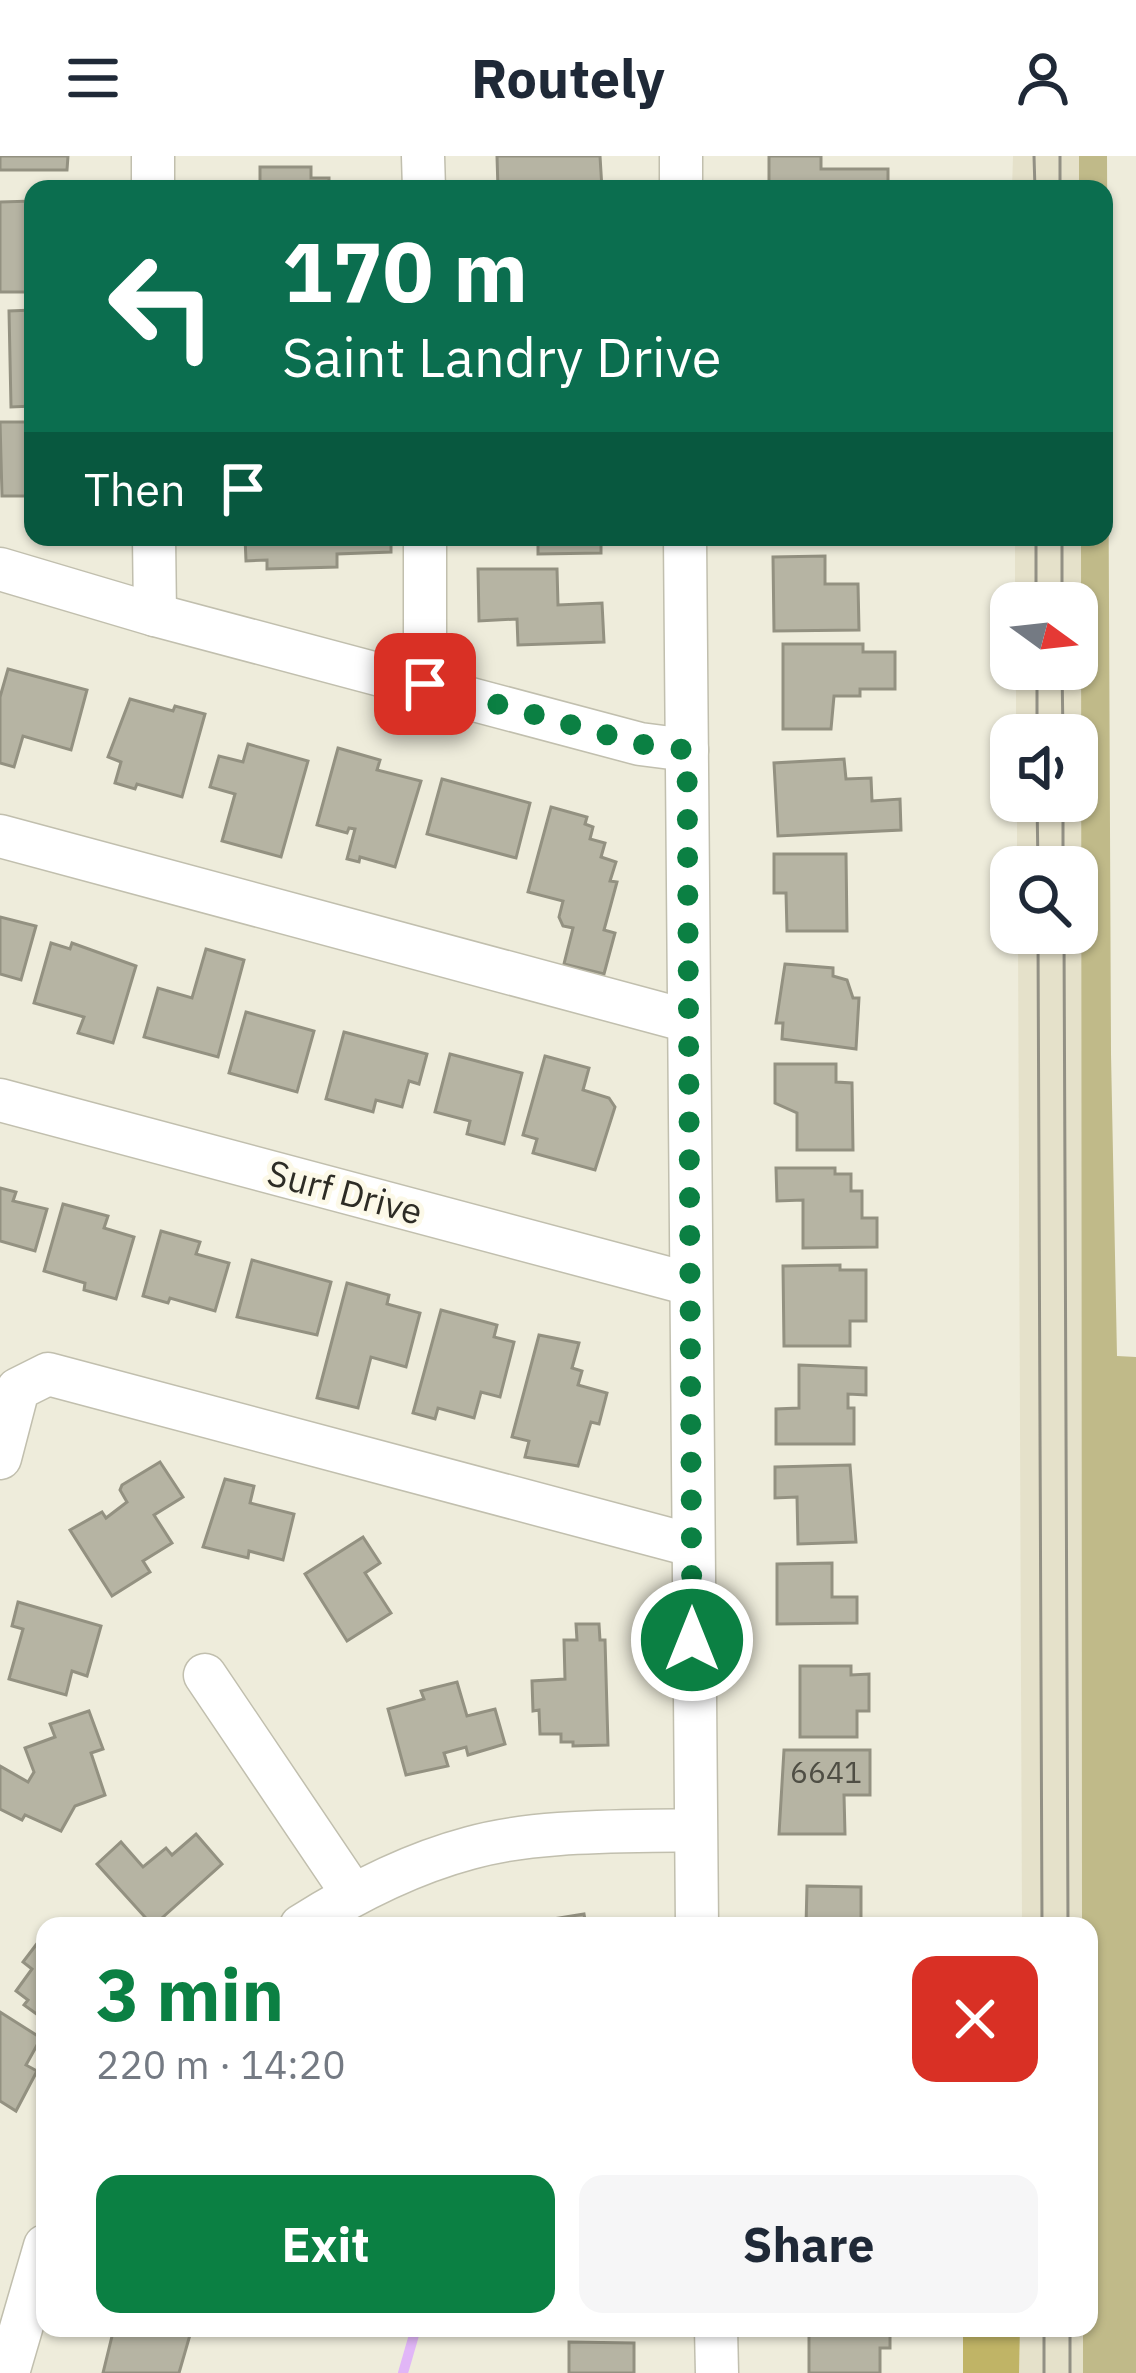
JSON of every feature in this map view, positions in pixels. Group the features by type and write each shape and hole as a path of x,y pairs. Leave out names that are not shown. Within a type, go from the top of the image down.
{"street":[{"path":"154,546 154,615"},
{"path":"425,546 425,684"},
{"path":"685,546 697,1917"},
{"path":"0,569 154,615 640,744 687,750"},
{"path":"0,836 688,1021"},
{"name":"Surf Drive","path":"0,1100 690,1284"},
{"path":"0,1458 18,1389 48,1374 691,1545"},
{"path":"205,1675 352,1893"},
{"path":"315,1917 352,1893 472,1847 614,1832 694,1830"},
{"path":"8,2373 36,2277"},
{"path":"716,2337 717,2373"}],"shaded area":[{"path":"1013,156 1079,156 1079,180 1012,180"},
{"path":"1079,156 1107,156 1107,180 1079,180"},
{"path":"1015,546 1081,546 1081,582 1015,582"},
{"path":"1081,546 1109,546 1117,1356 1136,1357 1136,2373 1083,2373 1083,2337 1098,2337 1098,1917 1082,1917 1081,954 1098,954 1098,846 1081,846 1081,822 1098,822 1098,714 1081,714 1081,690 1098,690 1098,582 1081,582"},
{"path":"1016,690 1081,690 1081,714 1016,714"},
{"path":"1017,822 1081,822 1081,846 1017,846"},
{"path":"1018,954 1081,954 1082,1917 1022,1917"},
{"path":"963,2337 1020,2337 1019,2373 963,2373"},
{"path":"1020,2337 1083,2337 1083,2373 1019,2373"}],"building":[{"path":"0,156 68,156 67,170 0,170"},
{"path":"497,156 600,156 601,180 498,180"},
{"path":"769,156 821,156 821,169 888,169 888,180 769,180"},
{"path":"260,167 311,167 311,178 329,178 329,180 260,180"},
{"path":"24,201 24,292 0,292 0,202"},
{"path":"24,310 24,406 11,407 9,311"},
{"path":"0,422 24,422 24,496 2,496"},
{"path":"245,546 391,546 391,552 337,554 337,567 267,569 267,560 246,561"},
{"path":"538,546 601,546 601,553 538,554"},
{"path":"825,556 825,584 858,584 859,630 774,631 773,557"},
{"path":"478,569 557,569 558,605 602,603 604,642 518,645 517,619 479,621"},
{"path":"783,644 863,644 863,652 895,652 895,689 860,689 860,696 834,696 831,729 783,729"},
{"path":"8,669 87,690 71,750 23,736 14,767 0,763 0,697"},
{"path":"130,699 205,714 182,797 115,783 121,762 108,757"},
{"path":"248,744 308,761 281,857 222,841 235,794 210,787 219,756 243,762"},
{"path":"338,748 380,760 377,770 421,781 395,867 360,857 359,862 347,859 355,829 347,833 317,825"},
{"path":"844,759 846,779 871,778 872,801 900,799 901,830 778,836 774,763"},
{"path":"442,779 530,803 516,858 427,834"},
{"path":"551,807 587,817 585,824 593,827 590,839 605,843 601,857 616,862 610,881 617,882 604,930 615,933 604,974 564,964 573,928 563,926 559,917 563,901 528,892"},
{"path":"774,854 846,854 847,931 787,931 786,893 774,893"},
{"path":"0,917 36,926 21,980 0,974"},
{"path":"51,943 70,949 72,943 136,966 113,1043 78,1033 84,1017 34,1003"},
{"path":"206,949 244,960 218,1057 144,1037 158,988 192,998"},
{"path":"785,964 833,968 833,976 847,980 853,998 859,998 856,1049 782,1039 783,1023 776,1023"},
{"path":"246,1012 314,1031 297,1092 229,1073"},
{"path":"344,1032 427,1054 419,1084 409,1081 402,1107 376,1100 373,1112 326,1099"},
{"path":"450,1054 522,1073 504,1144 467,1134 470,1121 435,1112"},
{"path":"545,1056 589,1068 583,1090 609,1098 615,1107 595,1170 533,1153 537,1139 523,1135"},
{"path":"775,1064 836,1064 836,1082 852,1083 853,1150 797,1150 797,1113 775,1103"},
{"path":"776,1168 835,1168 835,1174 851,1174 851,1191 862,1191 862,1218 877,1218 877,1247 803,1248 803,1200 777,1201"},
{"path":"0,1188 16,1192 13,1201 47,1209 35,1251 0,1241"},
{"path":"63,1204 108,1216 104,1228 134,1237 116,1299 84,1290 85,1283 44,1271"},
{"path":"161,1231 200,1242 196,1254 229,1263 215,1311 143,1296"},
{"path":"252,1260 331,1282 317,1335 237,1317"},
{"path":"840,1265 840,1270 866,1270 866,1321 850,1321 850,1346 784,1346 783,1266"},
{"path":"347,1283 389,1295 387,1304 420,1313 406,1367 371,1357 358,1408 317,1398"},
{"path":"441,1310 497,1325 494,1337 514,1342 500,1397 481,1392 474,1418 438,1408 435,1419 413,1413"},
{"path":"539,1335 579,1343 572,1368 582,1371 578,1385 607,1393 599,1424 591,1422 578,1466 525,1457 529,1441 512,1437"},
{"path":"799,1365 866,1368 866,1395 848,1394 848,1408 854,1408 854,1444 776,1444 776,1409 799,1408"},
{"path":"160,1462 183,1497 154,1515 172,1543 143,1561 150,1572 112,1596 70,1530 102,1512 106,1518 127,1502 122,1485"},
{"path":"850,1465 856,1542 798,1544 797,1497 775,1498 775,1467"},
{"path":"225,1479 254,1486 250,1503 294,1514 283,1560 249,1551 248,1558 203,1547"},
{"path":"363,1537 380,1563 365,1573 391,1613 347,1641 305,1574"},
{"path":"832,1563 832,1597 857,1597 857,1623 777,1624 777,1564"},
{"path":"18,1602 101,1626 87,1676 72,1671 66,1695 9,1679 23,1629 12,1626"},
{"path":"576,1624 599,1624 600,1640 605,1640 608,1745 573,1746 573,1742 561,1742 561,1734 540,1734 539,1710 533,1711 532,1681 565,1679 564,1640 577,1640"},
{"path":"800,1666 851,1666 851,1675 869,1674 869,1711 857,1711 857,1737 800,1737"},
{"path":"457,1682 467,1716 495,1709 505,1744 468,1755 466,1747 444,1753 448,1766 406,1775 388,1709 424,1699 421,1691"},
{"path":"89,1711 103,1749 91,1753 105,1795 75,1806 61,1831 0,1809 0,1766 28,1782 34,1772 25,1748 55,1737 50,1724"},
{"path":"784,1750 870,1750 870,1795 844,1795 845,1834 779,1834"},
{"path":"196,1834 222,1864 163,1917 145,1917 97,1864 121,1842 143,1867 166,1848 172,1855"},
{"path":"807,1886 861,1887 861,1917 806,1917"},
{"path":"36,1945 36,2014 16,1991 32,1969 23,1962"},
{"path":"0,2012 36,2035 36,2047 26,2065 36,2073 16,2111 0,2101"},
{"path":"112,2337 189,2337 179,2373 103,2373"},
{"path":"809,2337 890,2337 890,2348 880,2348 880,2373 809,2373"},
{"path":"569,2342 634,2343 634,2373 569,2373"}],"waterway":[{"path":"403,2373 413,2337"}],"tram line":[{"path":"1034,156 1035,180"},
{"path":"1060,156 1060,180"},
{"path":"1036,546 1036,582"},
{"path":"1062,546 1062,582"},
{"path":"1037,690 1037,714"},
{"path":"1062,690 1063,714"},
{"path":"1037,822 1038,846"},
{"path":"1063,822 1063,846"},
{"path":"1038,954 1042,1917"},
{"path":"1064,954 1068,1917"},
{"path":"1044,2337 1044,2373"},
{"path":"1070,2337 1070,2373"}],"route":[{"path":"425,684 640,744 687,750 692,1640"}]}
